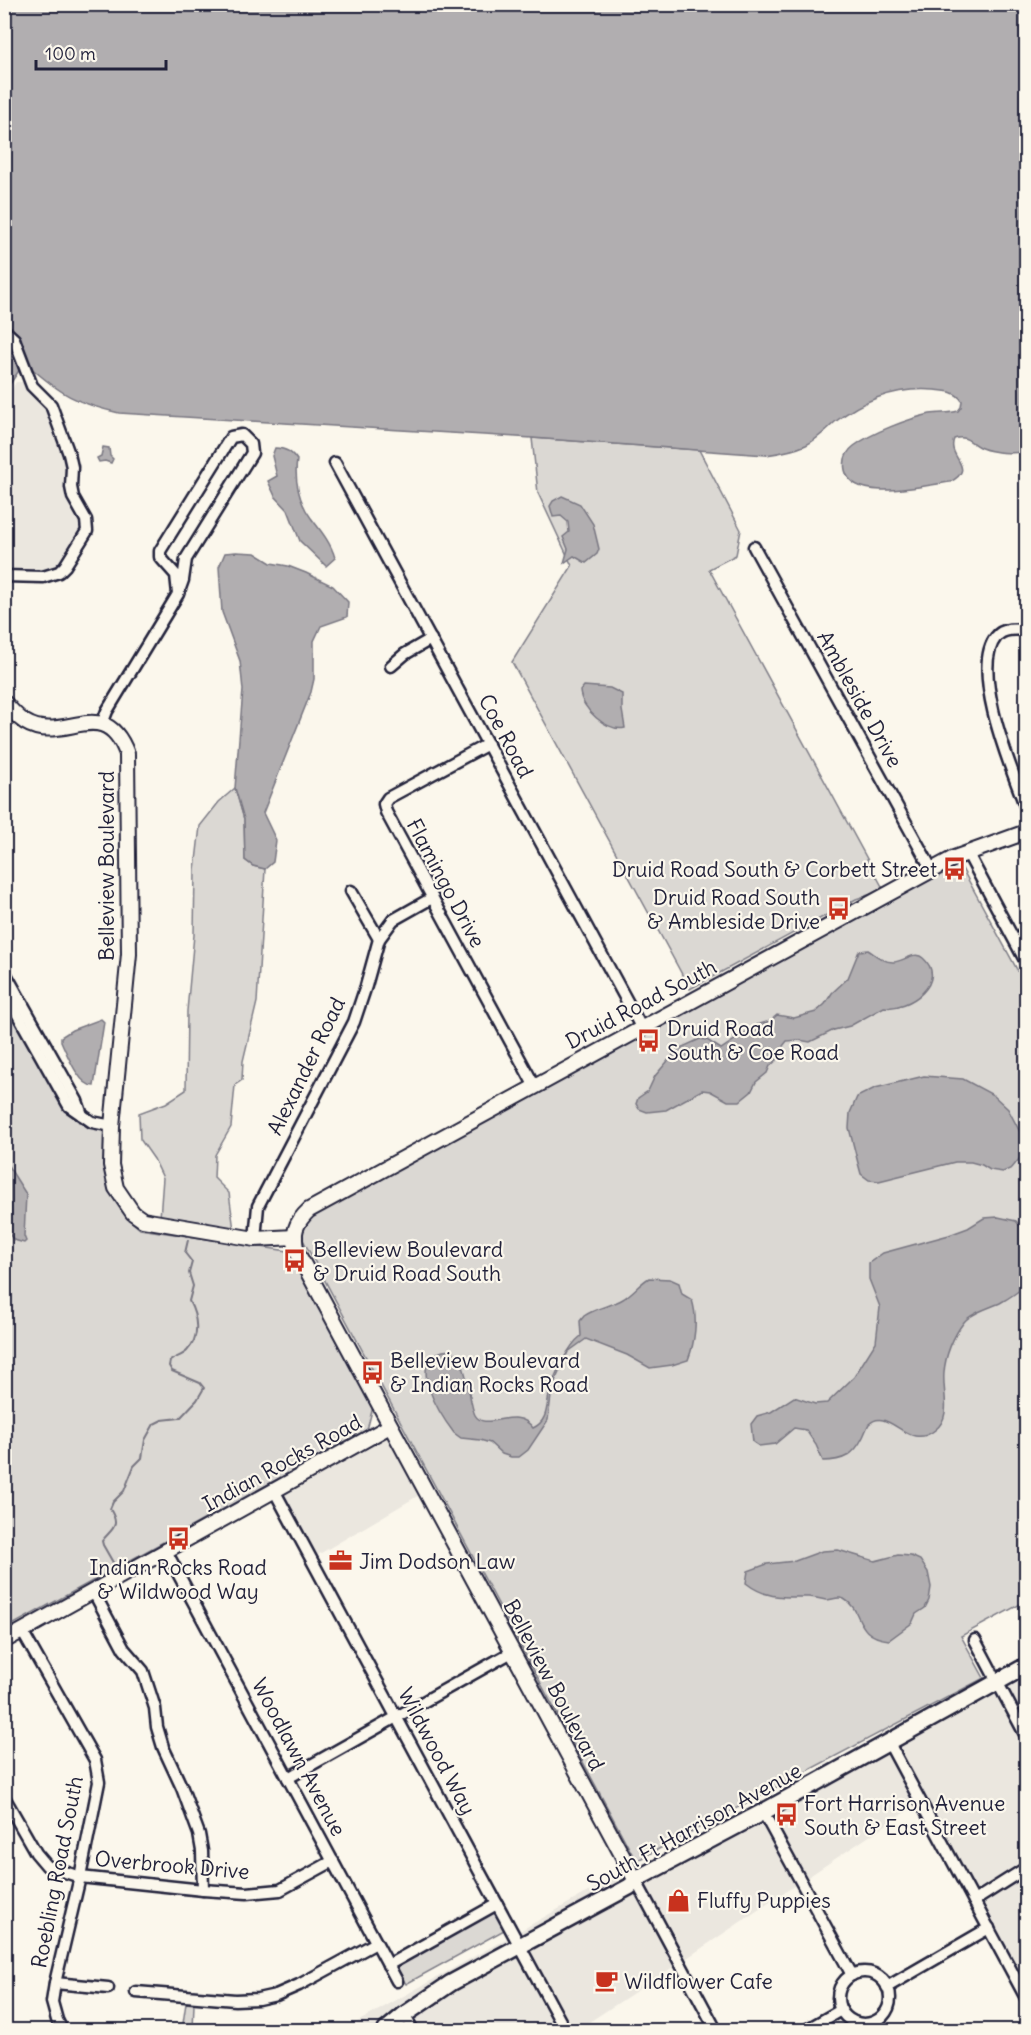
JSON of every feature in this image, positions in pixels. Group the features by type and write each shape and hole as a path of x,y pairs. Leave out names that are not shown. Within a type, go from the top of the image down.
{"main road":[{"name":"South Ft Harrison Avenue","path":"386,2031 404,2015 451,1983 1026,1666"}],"street":[{"path":"4,330 14,339 32,386 51,405 72,467 73,496 86,520 87,531 59,572 43,577 4,576"},
{"path":"4,702 25,723 40,728 102,724 107,711 178,594 186,559 252,453 251,444 242,435 231,437 163,545 160,557 176,575 178,594"},
{"name":"Coe Road","path":"335,464 641,1027"},
{"name":"Ambleside Drive","path":"754,547 932,870"},
{"path":"167,565 178,564 186,559"},
{"path":"1026,630 1004,631 996,636 991,646 988,672 993,716 1026,808"},
{"path":"391,666 405,654 431,639"},
{"name":"Belleview Boulevard","path":"102,724 116,732 123,743 127,754 128,778 129,954 112,1126 111,1165 116,1188 134,1213 143,1220 255,1239 295,1237 297,1252 716,2031"},
{"name":"Flamingo Drive","path":"488,744 388,798 384,804 386,812 534,1085"},
{"name":"Druid Road South","path":"295,1237 298,1219 309,1210 534,1085 967,852 1026,832"},
{"path":"967,852 1026,962"},
{"path":"351,891 379,939"},
{"name":"Alexander Road","path":"255,1239 258,1206 354,1022 379,939 393,920 432,898"},
{"path":"4,970 77,1101 83,1116"},
{"path":"4,990 69,1106 92,1122 112,1126"},
{"name":"Indian Rocks Road","path":"4,1641 390,1426"},
{"name":"Wildwood Way","path":"274,1490 565,2031"},
{"name":"Woodlawn Avenue","path":"166,1551 397,1981"},
{"path":"93,1591 120,1642 143,1671 155,1708 162,1747 182,1788 199,1834 203,1890"},
{"name":"Roebling Road South","path":"22,1631 95,1760 99,1782 52,2002 62,2031"},
{"path":"975,1640 1026,1736"},
{"path":"288,1778 512,1652"},
{"path":"889,1743 1026,1998"},
{"name":"Overbrook Drive","path":"4,1797 36,1853 47,1866 80,1877 247,1893 280,1890 333,1861"},
{"path":"763,1812 852,1975"},
{"path":"974,1901 1026,1868"},
{"path":"388,1965 497,1904"},
{"path":"887,1986 989,1928"},
{"path":"136,1992 235,2000 258,1999 276,1995 299,1985 376,1943"},
{"path":"869,1973 880,1978 887,1986 890,2004 879,2026 854,2022 841,2010 839,1993 843,1983 852,1975 869,1973"},
{"path":"55,1983 108,1988"},
{"path":"806,2031 841,2010"},
{"path":"404,2015 413,2031"}],"shaded area":[{"path":"5,5 1026,5 1026,452 991,451 965,438 958,438 954,439 953,446 961,472 950,482 875,490 861,487 851,480 844,463 847,454 854,446 901,423 930,414 955,412 961,407 962,401 957,395 934,390 907,390 869,401 846,414 806,445 766,455 532,438 119,413 91,406 70,397 29,366 20,369 5,388 5,340 9,343 21,338 5,320"},
{"path":"16,382 25,382 47,408 65,456 81,521 82,531 62,563 43,573 5,571 5,392 12,389"},
{"path":"532,438 699,450 741,530 736,555 709,569 884,890 856,899 690,989 512,662 572,566 538,493"},
{"path":"103,447 109,448 113,459 111,463 99,462 97,458 101,456"},
{"path":"275,448 288,451 297,460 298,491 307,512 328,542 335,558 326,566 300,541 288,510 275,496 268,481 277,476 272,456"},
{"path":"562,496 580,504 593,524 599,549 597,554 586,563 574,556 564,563 568,549 563,537 569,532 568,522 561,516 553,517 550,506 553,501"},
{"path":"225,553 255,553 271,563 306,573 333,586 348,602 347,617 321,626 314,641 314,679 311,692 263,813 276,840 273,862 265,869 253,866 245,860 244,819 235,788 243,690 240,661 222,612 219,567"},
{"path":"584,686 610,688 622,694 625,728 603,723 590,712 581,698 580,691"},
{"path":"235,788 244,819 245,860 253,866 265,869 257,1002 243,1061 242,1080 235,1085 231,1127 215,1155 214,1178 229,1193 234,1230 160,1218 163,1178 154,1159 140,1139 139,1113 166,1103 186,1090 187,1011 194,935 195,870 200,826 219,802"},
{"path":"959,863 1026,986 1026,1601 961,1636 984,1678 636,1861 301,1236 311,1216"},
{"path":"868,950 889,962 920,956 930,967 929,985 923,993 904,1004 884,1007 850,1026 834,1030 810,1042 787,1041 779,1058 756,1082 751,1092 740,1101 728,1101 710,1091 702,1090 666,1110 647,1112 639,1109 636,1104 638,1098 648,1091 655,1076 678,1049 700,1039 707,1040 721,1049 757,1025 770,1021 777,1015 794,1018 816,1012 848,978 859,951"},
{"path":"4,1000 79,1122 107,1130 106,1165 132,1222 140,1229 288,1251 373,1407 367,1430 5,1629"},
{"path":"101,1019 104,1022 94,1086 83,1081 74,1068 61,1037 72,1030"},
{"path":"924,1076 963,1079 993,1095 1008,1109 1020,1132 1024,1153 1012,1168 1003,1172 990,1170 971,1162 955,1162 879,1181 869,1180 861,1174 849,1128 850,1113 857,1097 875,1088"},
{"path":"5,1161 26,1194 24,1236 26,1241 24,1243 14,1240 5,1229"},
{"path":"998,1217 1016,1221 1026,1233 1026,1285 1000,1303 971,1316 956,1333 945,1367 944,1418 935,1430 925,1436 916,1436 884,1420 876,1420 869,1424 860,1443 852,1453 830,1461 823,1461 806,1430 794,1428 775,1444 759,1446 753,1442 751,1424 757,1416 771,1412 794,1397 815,1404 827,1403 854,1377 876,1342 880,1307 869,1279 869,1263 883,1253 949,1235 968,1228 984,1218"},
{"path":"649,1278 670,1279 679,1283 682,1294 692,1300 695,1330 688,1360 650,1368 627,1355 586,1339 568,1352 552,1388 548,1420 528,1450 519,1457 502,1454 490,1443 461,1438 454,1433 441,1414 429,1389 426,1377 427,1366 432,1357 443,1351 452,1351 458,1356 466,1375 472,1408 480,1420 518,1418 526,1421 533,1428 542,1421 555,1376 571,1346 581,1336 580,1321 588,1313 623,1299"},
{"path":"389,1435 421,1494 316,1556 281,1492"},
{"path":"838,1550 875,1561 898,1555 911,1556 920,1560 928,1572 931,1587 925,1608 916,1614 912,1623 889,1640 878,1638 864,1628 854,1609 842,1598 826,1600 776,1596 761,1592 746,1583 748,1571 767,1564 795,1561 822,1551"},
{"path":"1026,1671 1026,1726 1004,1684"},
{"path":"995,1689 1026,1747 1026,1863 976,1894 895,1744"},
{"path":"886,1749 916,1805 805,1879 770,1813"},
{"path":"761,1818 797,1884 684,1960 643,1882"},
{"path":"625,1871 630,1880 523,1940 518,1932"},
{"path":"1026,1873 1026,1987 981,1902"},
{"path":"634,1888 676,1965 577,2030 571,2030 527,1948"},
{"path":"490,1912 498,1914 506,1929 406,1984 395,1968 397,1965"},
{"path":"509,1937 513,1945 398,2014 379,2030 343,2030"},
{"path":"518,1953 560,2030 418,2030 411,2016 428,2003"},
{"path":"186,2003 194,2004 193,2030 182,2030"}],"waterway":[{"path":"115,1566 102,1541 115,1524 110,1509 113,1502 124,1491 134,1466 142,1458 145,1440 154,1424 162,1420 180,1418 197,1400 204,1388 200,1383 172,1371 169,1366 170,1361 187,1351 196,1333 196,1320 189,1301 193,1286 189,1273 192,1262 185,1253 188,1240"}],"place":[{"name":"Druid Road South & Corbett Street","path":"955,869"},
{"name":"Druid Road South & Ambleside Drive","path":"838,909"},
{"name":"Druid Road South & Coe Road","path":"649,1040"},
{"name":"Belleview Boulevard & Druid Road South","path":"295,1261"},
{"name":"Belleview Boulevard & Indian Rocks Road","path":"372,1372"},
{"name":"Indian Rocks Road & Wildwood Way","path":"178,1539"},
{"name":"Jim Dodson Law","path":"341,1561"},
{"name":"Fort Harrison Avenue South & East Street","path":"786,1815"},
{"name":"Fluffy Puppies","path":"679,1900"},
{"name":"Wildflower Cafe","path":"606,1981"}]}
